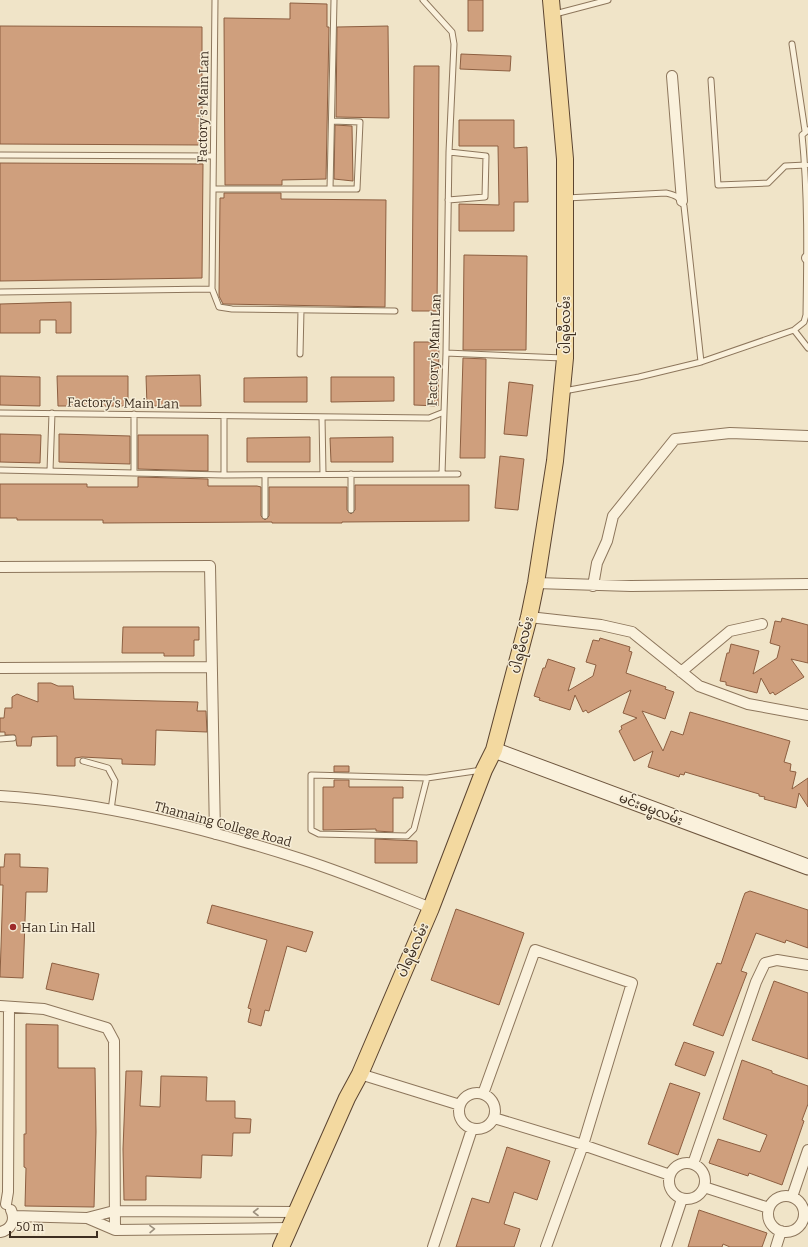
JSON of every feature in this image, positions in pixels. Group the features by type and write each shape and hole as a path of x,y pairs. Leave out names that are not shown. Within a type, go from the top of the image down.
{"main road":[{"name":"ပါရမီလမ်း","path":"281,1247 295,1212 347,1098 360,1074 431,908 484,770 494,750 529,617 536,583 555,461 565,358 566,159 552,7"},
{"name":"မင်းဓမ္မလမ်း","path":"494,750 808,867"}],"street":[{"path":"672,76 682,201"},
{"path":"593,586 597,563 607,541 612,516 675,439 730,433 808,436"},
{"path":"0,567 210,566 215,834"},
{"path":"536,583 593,586 808,584"},
{"path":"529,617 601,625 632,632 699,686 748,704 808,715"},
{"path":"682,672 730,631 762,624"},
{"path":"0,668 212,667"},
{"name":"Thamaing College Road","path":"0,796 42,798 111,810 215,834 302,859 431,908"},
{"path":"483,1094 535,950 632,983 583,1145 546,1247"},
{"path":"693,1164 756,982 765,963 777,960 808,965"},
{"path":"0,1232 11,1226 14,1216 10,1207 3,1204 8,1192 4,1006 44,1009 107,1028 114,1041 115,1230"},
{"path":"360,1074 460,1105"},
{"path":"470,1094 483,1094 492,1101 495,1112 494,1118 482,1129 472,1129 465,1126 459,1115 460,1105 470,1094"},
{"path":"494,1118 583,1145 670,1175"},
{"path":"433,1247 472,1129"},
{"path":"792,1197 808,1150"},
{"path":"680,1164 693,1164 698,1167 704,1176 704,1188 692,1199 682,1199 671,1191 669,1185 670,1175 680,1164"},
{"path":"704,1188 769,1208"},
{"path":"780,1197 792,1197 801,1204 805,1221 796,1229 791,1231 781,1231 770,1223 768,1217 769,1208 774,1200 780,1197"},
{"path":"666,1247 682,1199"},
{"path":"14,1216 87,1218 114,1211 295,1212"},
{"path":"203,1212 203,1228"},
{"path":"87,1218 115,1230 289,1228"},
{"path":"776,1247 781,1231"}],"lane":[{"name":"Factory's Main Lan","path":"212,289 215,0"},
{"path":"330,189 334,0"},
{"name":"Factory's Main Lan","path":"0,413 429,418 444,412 449,152 454,44 452,32 423,0"},
{"path":"552,7 608,0"},
{"path":"562,391 639,377 701,362 794,330 804,322 806,315 808,258 805,132 792,44"},
{"path":"711,80 718,185 768,183 785,166 806,165"},
{"path":"213,189 357,189 360,122 332,121"},
{"path":"448,200 485,197 486,156 449,152"},
{"path":"0,155 213,156"},
{"path":"565,198 666,193 678,196 684,206 701,362"},
{"path":"0,292 212,289 219,307 395,311"},
{"path":"300,354 301,310"},
{"path":"794,330 808,348"},
{"path":"446,353 565,358"},
{"path":"442,474 444,412"},
{"path":"50,471 52,413"},
{"path":"134,414 134,473"},
{"path":"224,416 224,475"},
{"path":"322,417 323,474"},
{"path":"0,470 224,475 458,474"},
{"path":"351,474 351,510"},
{"path":"265,475 265,516"},
{"path":"0,739 13,738"},
{"path":"83,761 108,768 115,781 111,810"},
{"path":"427,778 414,829 407,836 319,834 311,830 311,775 427,778 484,770"}],"building":[{"path":"468,0 483,0 483,31 468,31"},
{"path":"290,3 327,4 327,27 329,27 326,179 282,180 282,185 225,185 224,18 290,19"},
{"path":"0,26 202,27 202,145 0,144"},
{"path":"388,26 389,118 336,117 337,27"},
{"path":"461,54 511,56 510,71 460,69"},
{"path":"414,66 439,66 437,311 412,311"},
{"path":"459,120 514,120 514,148 527,147 528,202 514,202 514,231 459,231 459,204 499,205 498,146 459,146"},
{"path":"335,125 352,126 353,181 334,179"},
{"path":"0,163 203,164 202,278 0,281"},
{"path":"224,193 281,193 281,199 386,200 385,307 223,304 219,296 220,198 224,198"},
{"path":"464,255 527,256 526,350 463,350"},
{"path":"71,302 71,333 56,333 56,320 40,320 40,333 0,333 0,304"},
{"path":"414,342 439,342 438,406 414,405"},
{"path":"463,358 486,359 485,458 460,458"},
{"path":"200,375 201,406 147,406 146,376"},
{"path":"0,376 40,377 40,406 0,405"},
{"path":"57,376 128,376 128,406 58,406"},
{"path":"307,377 307,402 244,402 244,378"},
{"path":"331,377 394,377 394,401 331,402"},
{"path":"509,382 533,385 527,436 504,434"},
{"path":"0,434 41,435 40,463 0,462"},
{"path":"59,434 130,436 130,464 59,462"},
{"path":"138,435 208,435 208,471 138,469"},
{"path":"310,437 310,462 247,462 247,438"},
{"path":"393,437 393,462 331,462 330,438"},
{"path":"500,456 524,459 518,510 495,508"},
{"path":"138,477 208,479 208,486 261,487 261,516 265,520 269,516 269,487 347,487 347,510 351,514 355,510 355,485 469,485 469,521 342,523 103,523 103,520 17,520 17,518 0,518 0,484 87,484 87,487 138,487"},
{"path":"782,618 808,625 808,663 791,659 804,677 775,695 773,692 770,694 761,678 757,693 726,685 726,682 720,681 727,653 729,653 731,644 759,651 753,674 777,658 780,646 770,643 775,621 781,622"},
{"path":"123,627 199,627 199,640 194,640 194,656 164,656 164,653 122,653"},
{"path":"600,638 630,647 629,651 632,652 626,673 666,687 665,689 674,692 665,719 642,711 663,751 671,731 683,735 690,712 790,741 784,762 791,764 790,771 796,772 792,789 808,778 808,807 799,793 796,808 764,799 765,797 759,796 759,794 685,772 684,775 680,774 679,777 648,767 653,751 634,761 619,731 622,729 621,726 637,718 623,713 631,690 588,713 586,710 583,712 575,695 570,710 539,700 540,698 534,696 543,668 545,668 548,659 575,668 568,691 593,676 596,665 586,662 593,640 599,641"},
{"path":"38,683 51,683 58,686 73,686 74,699 198,702 197,711 206,711 207,732 156,730 155,765 122,764 122,759 82,757 75,758 75,766 57,766 57,736 32,737 31,746 17,746 15,735 5,735 5,732 0,732 0,718 4,718 5,708 12,708 12,697 17,694 38,702"},
{"path":"334,766 349,766 349,772 334,772"},
{"path":"334,780 349,780 349,787 403,787 403,798 393,798 393,832 376,831 376,829 323,830 323,787 334,787"},
{"path":"375,839 417,841 417,863 375,863"},
{"name":"Han Lin Hall","path":"5,854 20,854 20,867 48,868 47,892 26,892 23,978 0,977 3,885 0,885 0,867 4,867"},
{"path":"750,891 808,910 808,948 786,940 785,943 756,933 741,971 747,973 723,1036 693,1025 717,963 721,964 745,893"},
{"path":"212,905 313,932 306,952 287,946 269,1011 265,1010 261,1026 248,1022 251,1009 248,1008 267,940 207,923"},
{"path":"456,909 524,933 499,1005 431,980"},
{"path":"52,963 99,974 93,1000 46,989"},
{"path":"774,981 808,993 808,1059 752,1040"},
{"path":"26,1024 58,1025 58,1068 95,1068 96,1132 94,1207 25,1206 26,1168 24,1167 24,1134 26,1134"},
{"path":"684,1042 714,1052 705,1076 675,1065"},
{"path":"742,1060 808,1086 808,1104 802,1120 804,1121 782,1185 749,1173 748,1176 709,1163 718,1139 760,1152 767,1135 723,1119"},
{"path":"126,1071 142,1071 140,1106 160,1107 161,1076 207,1077 206,1101 235,1101 235,1118 251,1119 250,1133 233,1133 232,1156 202,1155 201,1178 146,1176 146,1200 124,1200 123,1149"},
{"path":"670,1083 700,1093 678,1155 648,1144"},
{"path":"507,1147 550,1161 537,1200 514,1192 504,1224 520,1229 514,1247 456,1247 472,1198 489,1203"},
{"path":"699,1210 767,1233 762,1247 730,1247 723,1244 722,1247 688,1247"}],"place":[{"name":"Han Lin Hall","path":"13,927"}]}
